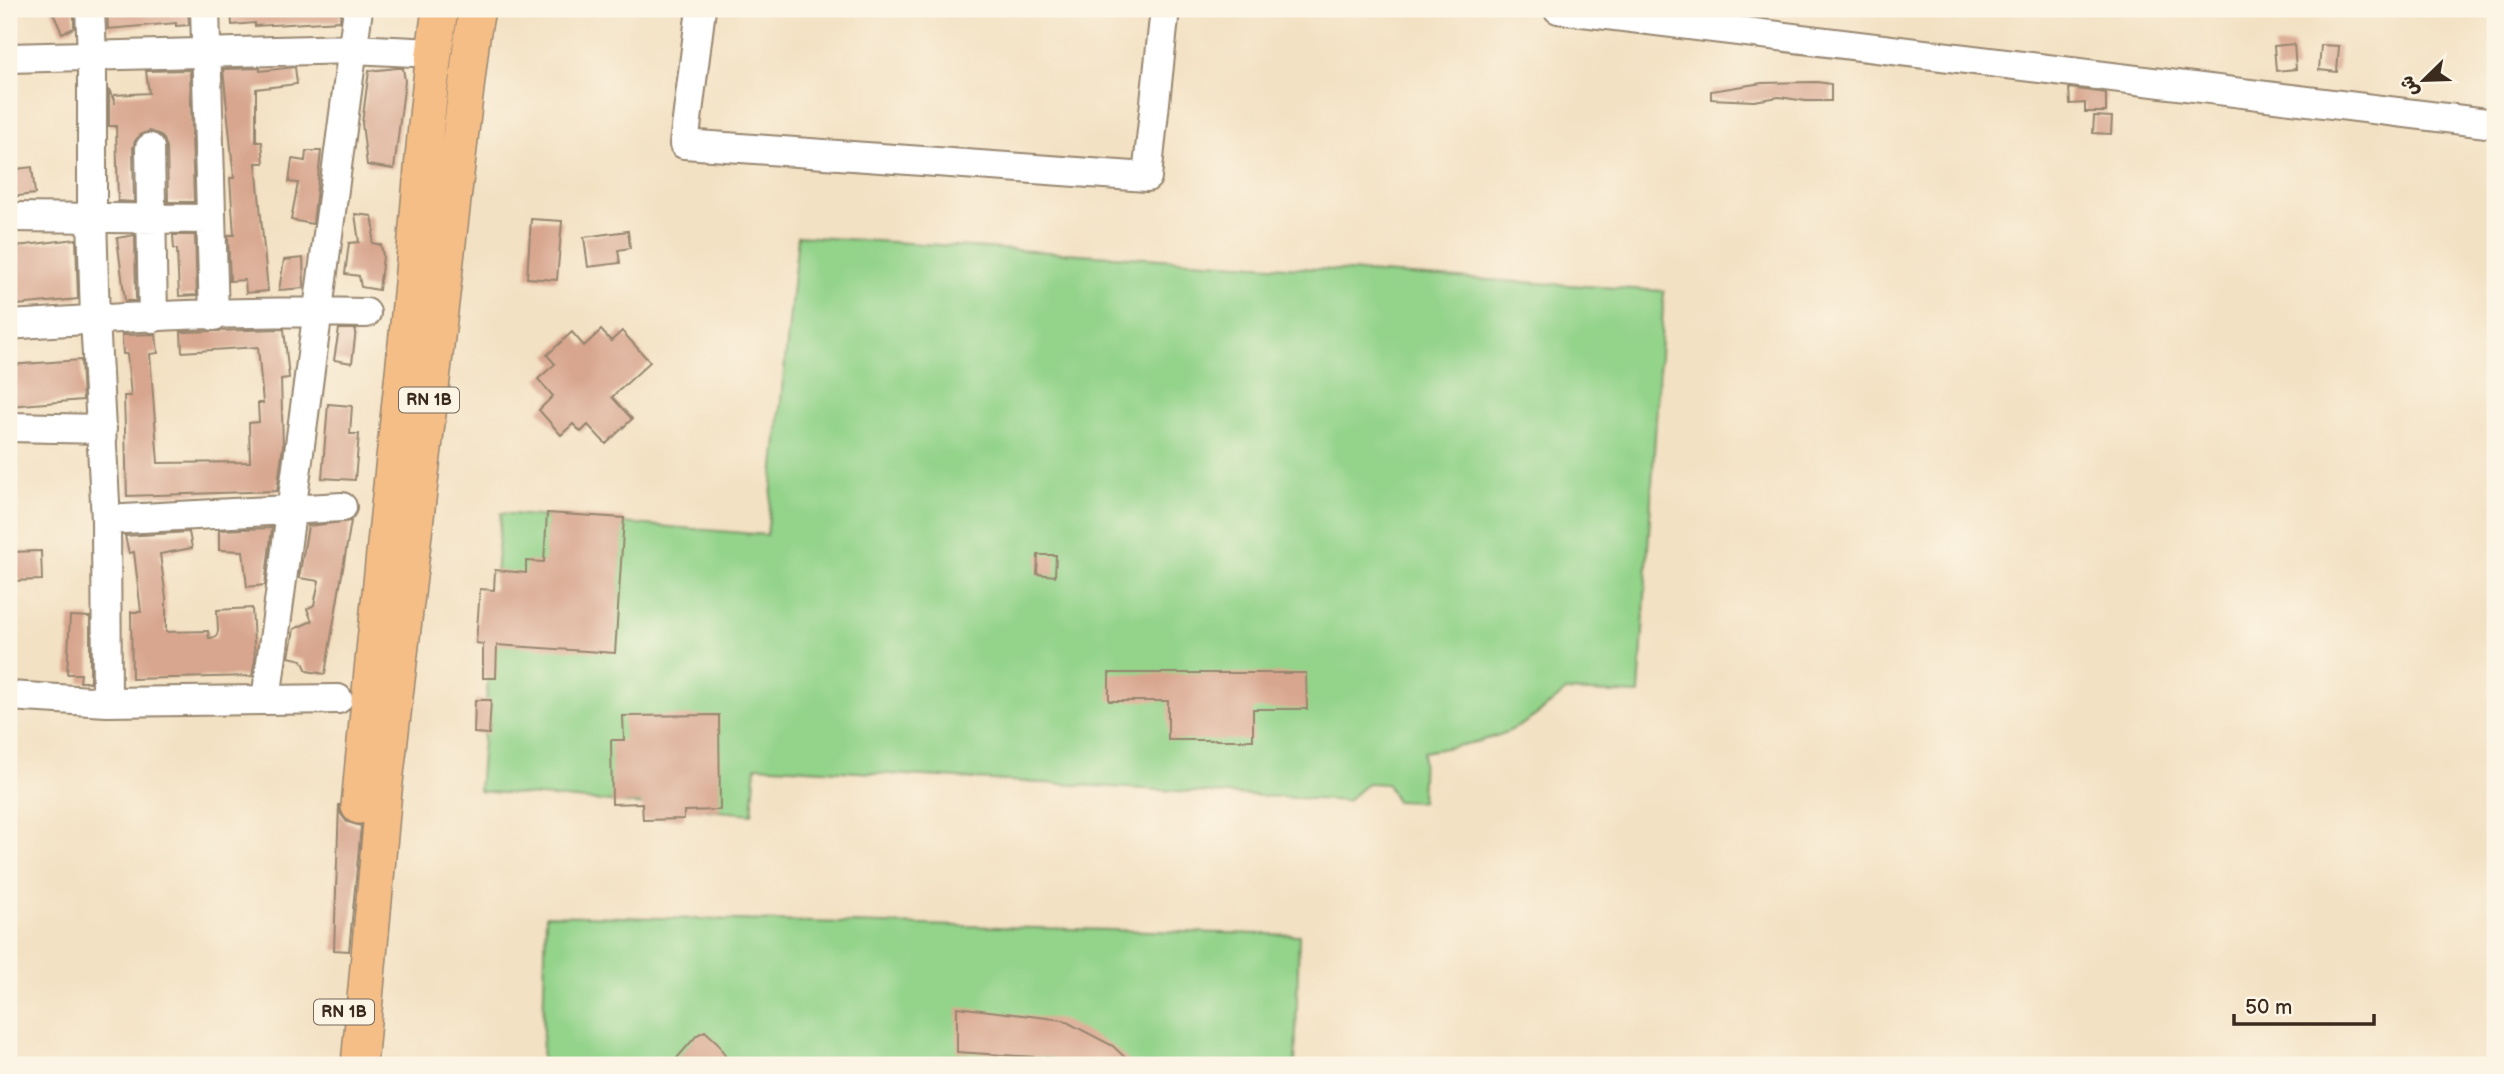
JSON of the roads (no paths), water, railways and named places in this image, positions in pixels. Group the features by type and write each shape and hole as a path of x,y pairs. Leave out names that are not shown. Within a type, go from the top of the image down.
{"main road":[{"name":"RN 1B","path":"372,790 368,698 409,314 427,99 440,9"},
{"name":"RN 1B","path":"342,1065 357,960 372,790 471,37 477,9"},
{"name":"RN 1B","path":"357,960 359,1065"}],"street":[{"path":"90,9 95,319 106,520 107,702"},
{"path":"205,9 214,316"},
{"path":"266,700 358,9"},
{"path":"701,9 684,144 1147,177 1165,9"},
{"path":"1558,9 2495,124"},
{"path":"9,58 353,49 433,53"},
{"path":"150,148 153,318"},
{"path":"9,217 210,219"},
{"path":"9,325 95,319 366,313"},
{"path":"9,427 102,429"},
{"path":"106,520 342,507"},
{"path":"9,696 107,702 338,699"}]}
